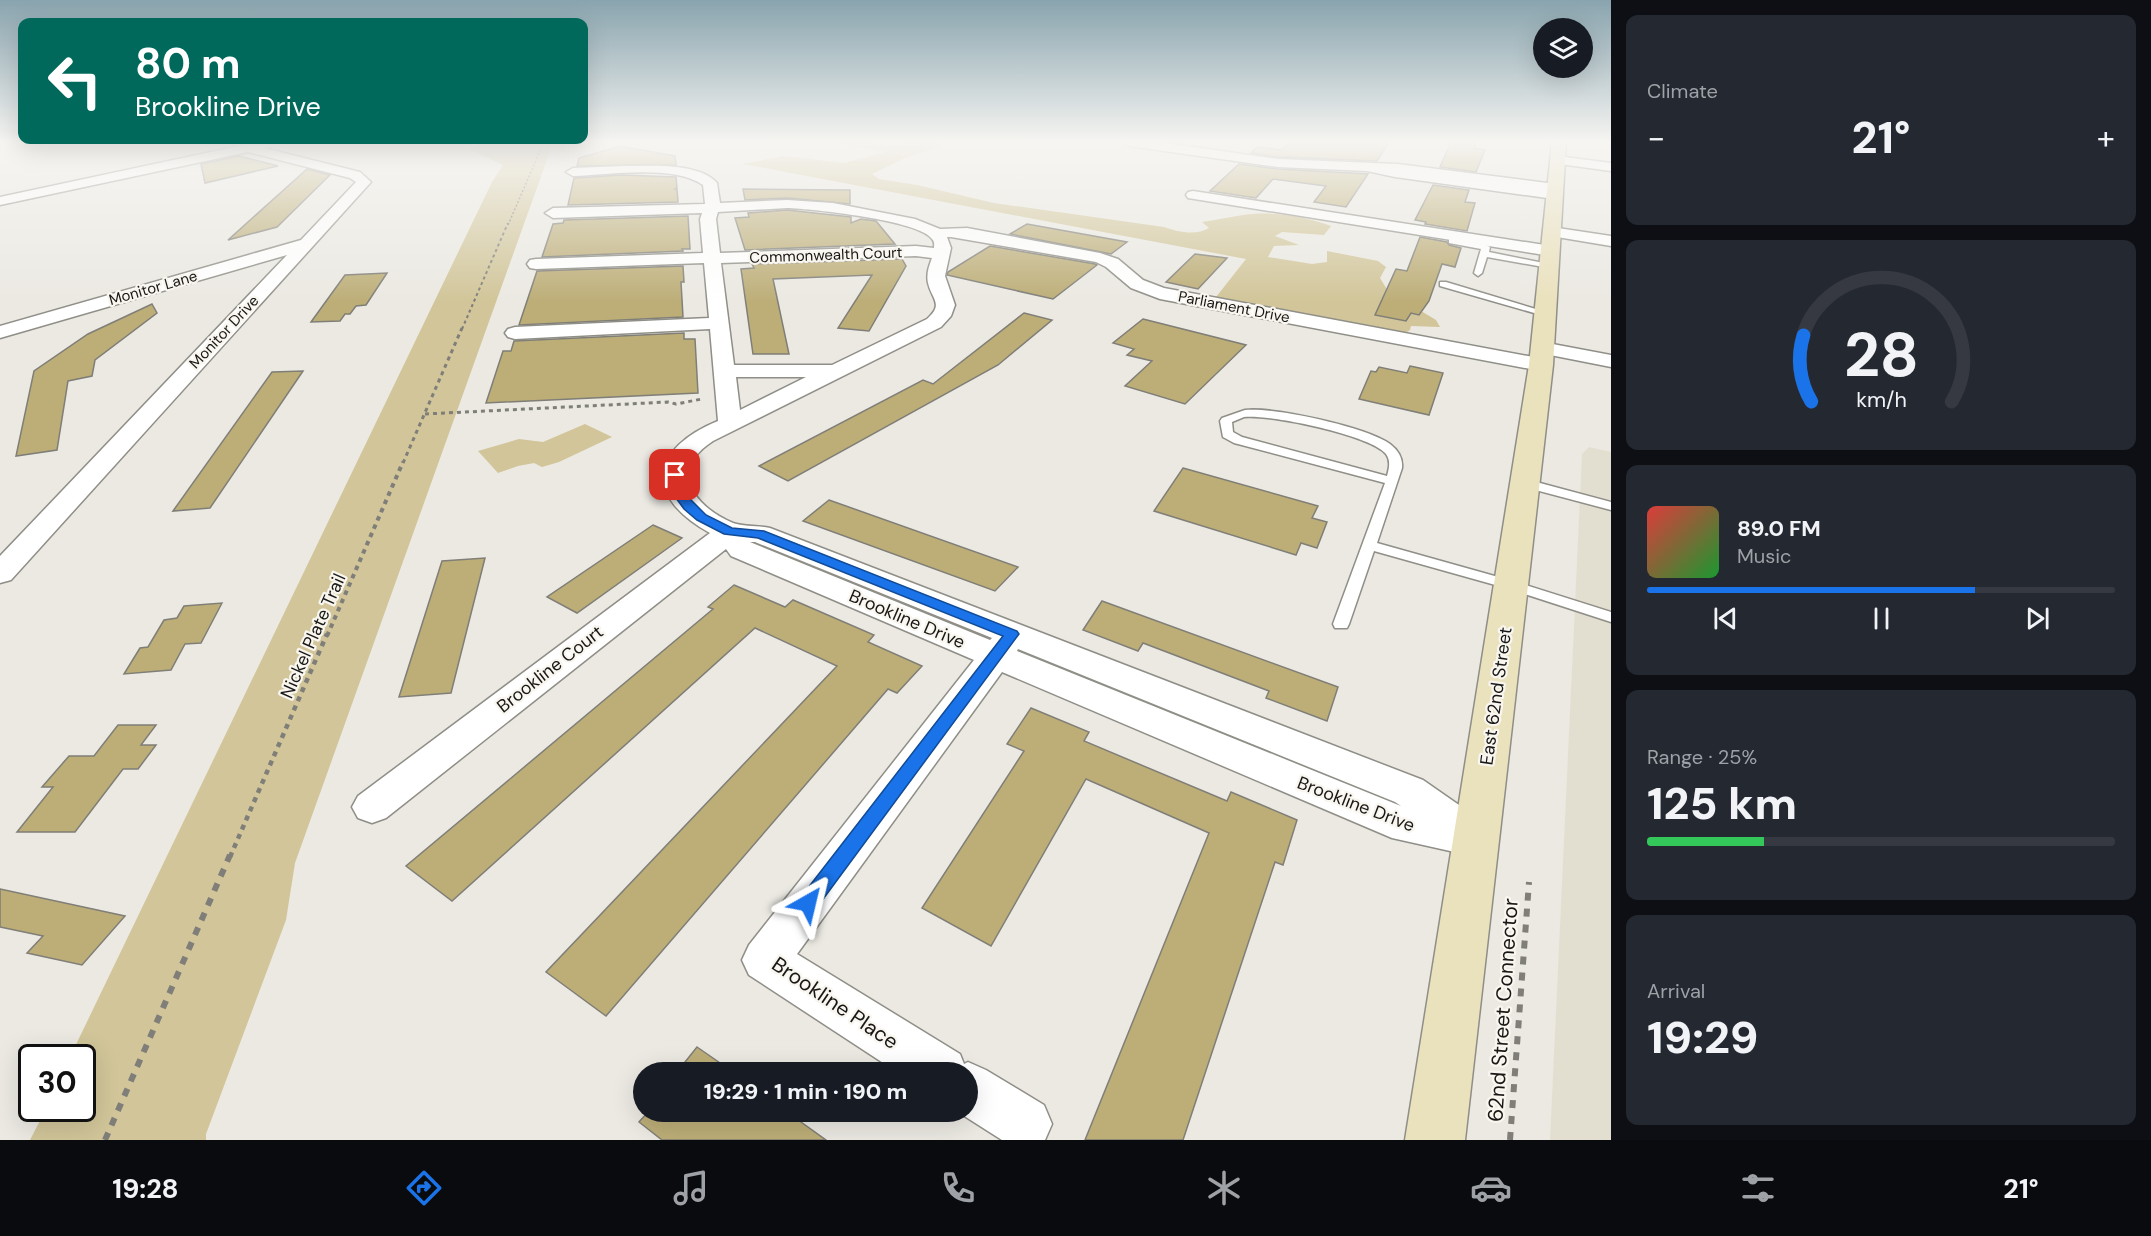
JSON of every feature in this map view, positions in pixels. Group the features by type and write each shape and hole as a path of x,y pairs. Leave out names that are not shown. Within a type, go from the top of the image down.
{"street":[{"path":"0,201 27,195"},
{"name":"Monitor Drive","path":"0,574 352,195"},
{"path":"553,213 712,208 763,204 818,205 909,223 938,244 936,282 947,304 945,312 938,320 730,424 708,219 712,208 711,195"},
{"path":"1194,195 1550,249 1611,241"},
{"name":"East 62nd Street","path":"1435,1140 1541,357 1554,195"},
{"name":"Parliament Drive","path":"938,244 951,232 970,234 1100,258 1112,263 1137,284 1160,293 1541,357 1611,361"},
{"name":"Monitor Lane","path":"0,332 306,244"},
{"name":"Commonwealth Court","path":"713,259 916,251 938,244"},
{"path":"536,264 713,259"},
{"path":"515,333 720,323"},
{"path":"724,372 836,371"},
{"name":"Brookline Drive","path":"730,424 692,445 682,456 675,475 679,494 701,517 729,532 760,534 1004,645 1409,791 1477,840"},
{"name":"Brookline Court","path":"372,807 729,532"},
{"name":"Brookline Place","path":"926,1062 765,960 1004,645"},
{"path":"978,1094 1025,1124"}],"lane":[{"path":"1452,241 1486,247 1478,273"},
{"path":"1484,254 1550,249"},
{"path":"1443,284 1469,290 1523,309 1544,313"},
{"path":"1341,624 1397,465 1393,454 1379,443 1271,416 1238,414 1226,421 1227,434 1238,440 1391,482"},
{"path":"1525,483 1611,506"},
{"path":"1370,545 1511,585 1611,617"}],"path":[{"name":"Nickel Plate Trail","path":"105,1140 520,195"},
{"path":"425,414 668,402 676,404 727,394"},
{"name":"62nd Street Connector","path":"1510,1140 1529,882"}],"shaded area":[{"path":"486,195 534,195 295,863 286,920 206,1134 206,1140 30,1140 39,1122 96,1122 96,1044 76,1044"},
{"path":"908,195 961,195 994,203 1187,232 1198,232 1209,228 1202,222 1240,215 1263,214 1302,218 1331,226 1324,235 1282,232 1275,236 1299,245 1274,246 1268,257 1312,264 1327,262 1327,251 1378,261 1386,267 1380,278 1388,291 1436,320 1440,327 1411,326 1410,330 1393,341 1209,306 1246,259"},
{"path":"585,424 612,437 559,462 542,467 534,463 498,473 478,451 519,439 543,442"},
{"path":"1589,447 1611,452 1611,1140 1550,1140 1582,454"}],"building":[{"path":"278,195 309,195 277,227 228,240"},
{"path":"570,195 677,195 678,202 568,205"},
{"path":"744,195 850,195 850,204 787,198 745,200"},
{"path":"1238,195 1259,195 1256,198"},
{"path":"1319,195 1354,195 1346,207 1314,202"},
{"path":"1428,195 1467,195 1465,202 1475,203 1467,231 1425,224 1426,222 1415,220"},
{"path":"787,210 851,217 851,223 861,219 876,221 895,244 745,250 735,218 749,217 748,213"},
{"path":"688,216 690,249 682,249 683,251 542,257 553,224 563,223 564,220"},
{"path":"1027,224 1127,242 1111,254 1010,234"},
{"path":"1420,237 1447,242 1449,245 1461,248 1455,267 1442,264 1429,301 1419,315 1411,313 1406,321 1375,315 1396,269 1407,271"},
{"path":"990,246 1097,265 1053,299 947,275 948,272"},
{"path":"1195,254 1227,258 1198,289 1166,282"},
{"path":"902,259 906,266 869,331 838,328 872,275 773,279 789,354 753,354 741,269 754,268 752,264"},
{"path":"683,266 684,282 681,282 683,317 519,325 537,271"},
{"path":"387,273 366,305 356,306 340,321 311,322 345,275"},
{"path":"152,304 157,313 95,360 92,376 68,381 57,450 16,456 34,371 88,334"},
{"path":"1024,313 1052,320 998,365 788,481 759,466 923,380 933,384"},
{"path":"1143,319 1246,345 1185,404 1125,386 1152,361 1127,355 1134,349 1113,343"},
{"path":"684,333 684,339 695,339 698,393 486,403 503,351 511,351 514,341"},
{"path":"1410,366 1443,373 1429,415 1359,399 1371,371 1376,372 1379,367 1407,373"},
{"path":"303,371 210,508 173,511 272,372"},
{"path":"1183,468 1318,506 1312,518 1327,522 1317,548 1301,543 1296,555 1154,511"},
{"path":"829,500 1018,567 995,591 803,521"},
{"path":"653,525 682,538 577,613 547,597"},
{"path":"485,558 451,693 399,697 442,561"},
{"path":"734,585 785,607 793,600 874,635 868,642 922,666 897,693 888,689 606,1016 546,972 837,666 755,628 452,901 406,866 713,609 708,607"},
{"path":"1102,601 1338,687 1327,721 1266,698 1269,691 1143,643 1138,651 1083,630"},
{"path":"222,603 201,643 185,644 171,670 124,674 140,648 148,647 164,620 177,618 184,606"},
{"path":"1031,708 1089,732 1084,741 1227,801 1231,792 1297,820 1283,865 1275,862 1183,1140 1085,1140 1209,833 1086,779 991,946 922,908 1024,751 1007,744"},
{"path":"118,725 156,725 141,745 156,745 138,769 123,769 75,832 17,832 53,787 42,787 69,756 94,756"},
{"path":"0,889 125,916 82,965 27,953 43,936 0,927"},
{"path":"697,1047 719,1062 685,1062"},
{"path":"639,1122 801,1122 826,1140 662,1140"}],"route":[{"path":"675,475 682,500 701,517 729,532 760,534 1012,634 808,903"}]}
